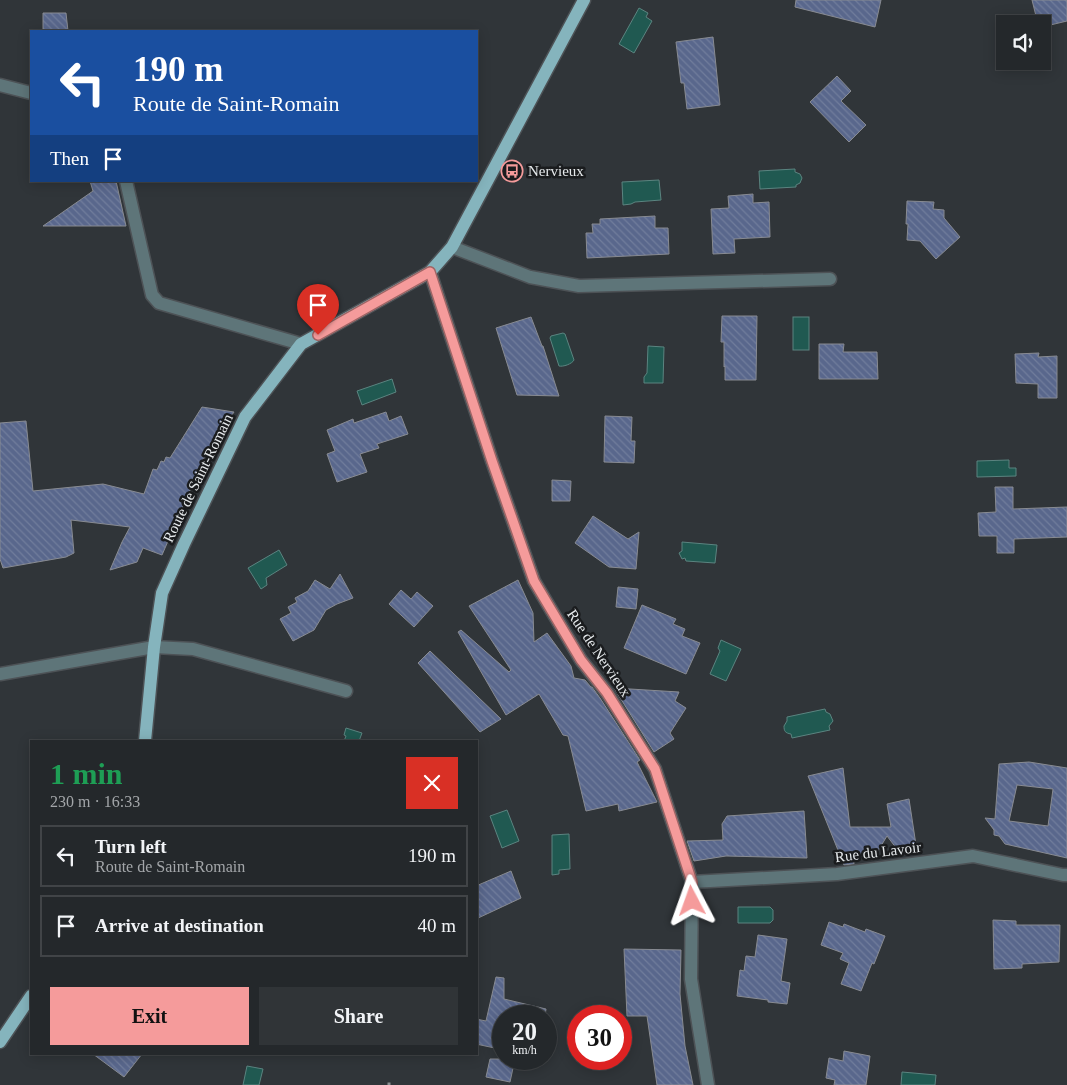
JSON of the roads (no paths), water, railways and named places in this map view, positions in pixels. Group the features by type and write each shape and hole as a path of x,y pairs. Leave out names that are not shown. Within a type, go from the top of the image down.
{"main road":[{"name":"Route de Saint-Romain","path":"145,740 154,647 162,593 245,417 302,344 430,272 452,246 584,0"},
{"path":"0,1042 30,997"}],"street":[{"path":"0,85 30,93"},
{"path":"126,182 152,295 159,302 302,344"},
{"path":"452,246 530,277 579,286 830,279"},
{"name":"Rue de Nervieux","path":"430,272 492,461 534,581 581,660 607,693 655,769 692,882 691,979 708,1085"},
{"path":"0,674 154,647 193,649 346,691"},
{"name":"Rue du Lavoir","path":"692,882 837,874 973,856 1067,875"}],"place":[{"name":"Nervieux","path":"512,171"}]}
